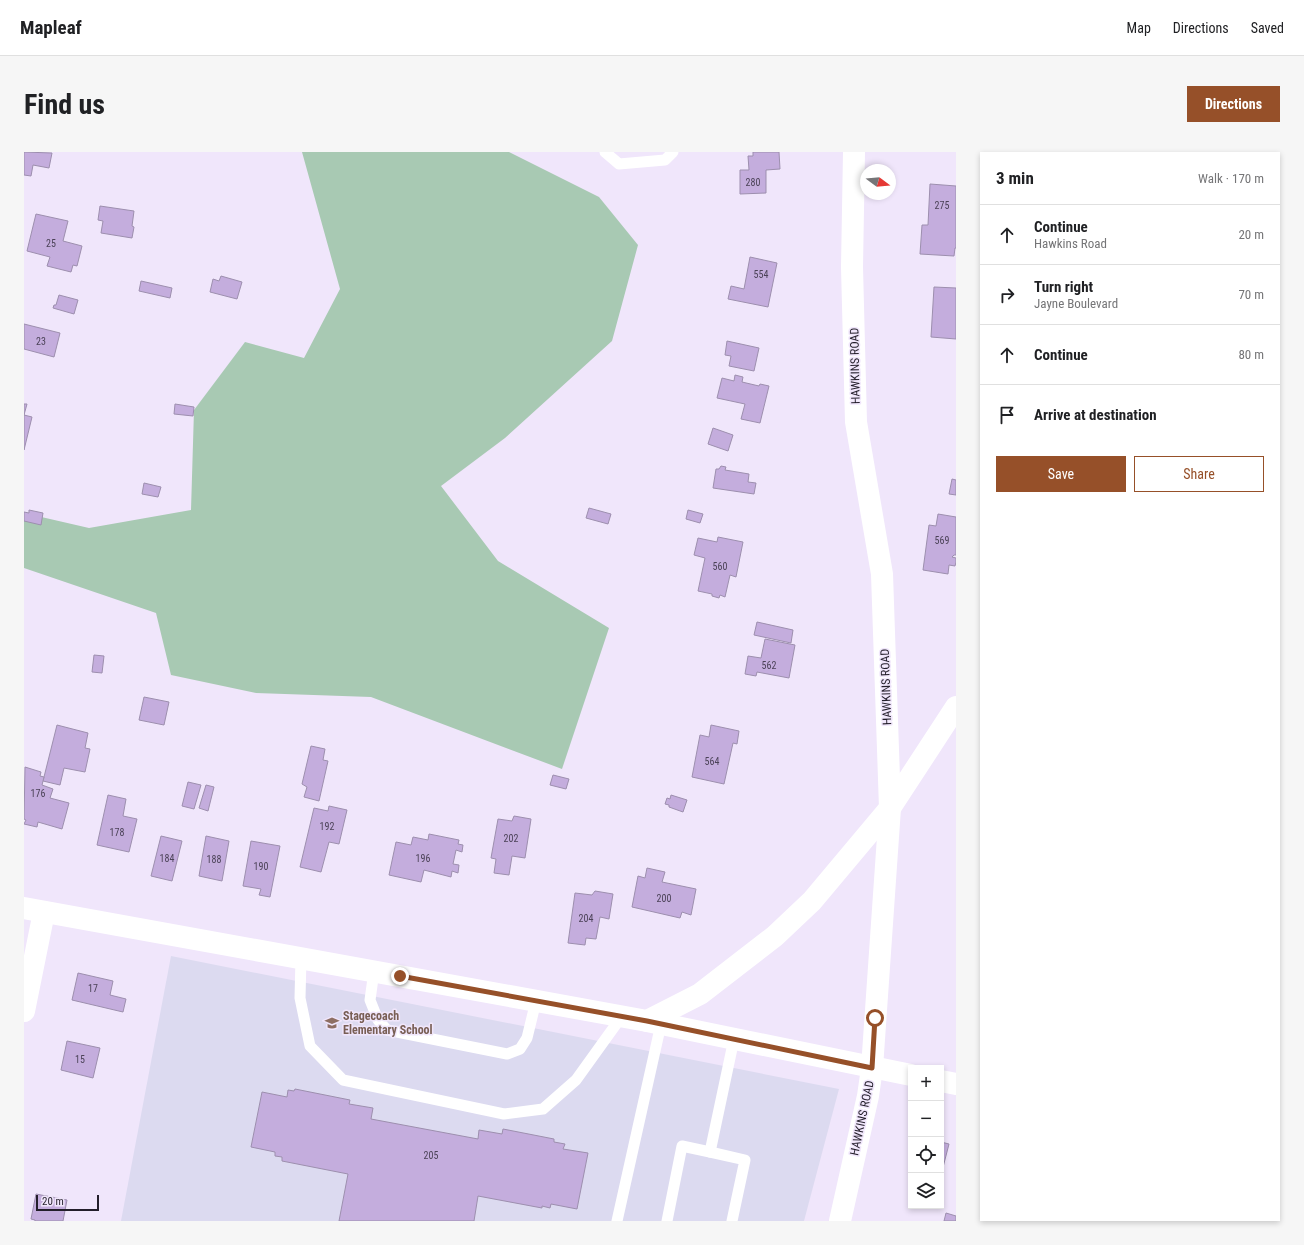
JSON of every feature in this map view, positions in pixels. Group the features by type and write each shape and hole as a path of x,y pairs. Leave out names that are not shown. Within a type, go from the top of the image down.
{"street":[{"name":"HAWKINS ROAD","path":"840,1221 868,1096 872,1068 890,808 882,574 856,422 852,267 854,152"},
{"path":"654,1022 700,994 775,936 812,900 890,808 956,707"},
{"path":"24,1011 34,910 654,1022 908,1074"},
{"path":"944,1082 956,1084"}],"lane":[{"path":"605,152 619,164 665,160 673,152"},
{"path":"301,958 300,998 310,1046 344,1080 504,1114 543,1109 576,1080 622,1016"},
{"path":"374,971 370,1000 378,1020 387,1030 507,1054 520,1049 527,1038 536,1001"},
{"path":"617,1221 654,1022"},
{"path":"710,1152 734,1039"},
{"path":"667,1221 682,1146 745,1160 732,1221"}],"shaded area":[{"name":"Stagecoach Elementary School","path":"171,956 839,1089 804,1221 121,1221"}],"green space":[{"path":"302,152 509,152 599,197 638,245 612,341 505,438 441,486 498,561 609,628 562,769 371,697 256,693 171,675 156,613 24,568 24,513 89,528 191,510 194,410 245,342 304,358 340,289"}],"building":[{"path":"24,152 52,153 49,168 33,165 31,176 24,175"},
{"path":"753,152 779,152 780,169 766,170 766,193 740,194 740,170 749,170 748,156 753,156"},
{"path":"930,184 956,186 956,248 954,256 920,254 922,225 928,225"},
{"path":"100,206 134,211 132,238 101,233 103,221 98,220"},
{"path":"36,214 68,221 63,241 82,246 77,266 73,265 71,272 47,266 50,257 27,251"},
{"path":"750,257 777,263 768,307 728,299 731,286 744,289"},
{"path":"221,276 242,282 237,299 210,292 213,279 219,281"},
{"path":"141,281 172,288 170,298 139,291"},
{"path":"934,287 956,288 956,339 931,337"},
{"path":"59,295 78,300 74,314 53,308 54,305 56,305"},
{"path":"24,324 60,333 54,357 24,349"},
{"path":"727,341 759,348 754,371 729,366 731,356 725,355"},
{"path":"735,375 743,377 742,382 759,386 760,384 769,386 760,423 741,419 745,404 717,398 722,378 734,381"},
{"path":"24,404 27,404 24,415"},
{"path":"175,404 194,407 193,416 174,414"},
{"path":"24,415 32,417 24,450"},
{"path":"713,428 733,435 728,451 708,444"},
{"path":"721,466 726,467 725,470 749,474 748,482 756,483 754,494 713,488 716,469 719,469"},
{"path":"952,479 956,480 956,495 949,494"},
{"path":"144,483 161,487 158,497 142,494"},
{"path":"589,508 611,514 608,524 586,518"},
{"path":"29,510 43,513 41,525 24,521 24,512 29,513"},
{"path":"688,510 703,514 700,523 686,519"},
{"path":"938,514 956,517 956,555 952,557 956,558 956,562 955,566 949,565 948,574 923,570 929,525 936,526"},
{"path":"718,537 743,542 736,577 730,575 725,597 720,595 719,598 712,596 712,594 698,591 705,558 694,555 698,538 717,542"},
{"path":"757,622 793,630 791,643 754,635"},
{"path":"765,639 795,645 789,678 757,672 756,676 745,674 748,656 761,658"},
{"path":"94,655 104,656 102,673 92,672"},
{"path":"144,697 169,702 164,725 139,720"},
{"path":"57,725 88,733 85,748 90,749 85,772 64,768 60,785 43,781"},
{"path":"711,725 739,731 737,744 733,743 724,784 692,777 700,735 709,737"},
{"path":"311,746 325,749 323,760 328,761 319,801 304,797 307,787 302,784"},
{"path":"25,767 41,772 40,776 44,777 42,785 53,789 50,798 69,803 62,829 38,822 37,827 24,824 26,820 24,819"},
{"path":"553,775 569,779 566,789 550,785"},
{"path":"188,782 201,785 194,809 182,806"},
{"path":"206,785 214,787 208,811 199,808"},
{"path":"108,795 126,799 123,816 137,819 129,852 97,845"},
{"path":"671,795 687,800 683,812 665,804 667,798 670,799"},
{"path":"329,806 347,810 339,844 329,842 321,872 300,867 314,808 328,811"},
{"path":"514,816 531,819 525,858 512,856 509,875 494,873 496,859 491,858 498,819 512,821"},
{"path":"429,834 459,840 458,844 463,845 462,852 456,850 453,864 459,865 458,873 452,871 451,877 424,870 421,882 389,875 396,842 411,845 413,837 428,840"},
{"path":"161,836 182,841 172,881 151,876"},
{"path":"206,836 229,841 222,881 199,876"},
{"path":"251,841 280,846 270,897 259,895 261,889 243,886"},
{"path":"647,868 665,872 662,882 696,889 691,915 682,912 680,918 632,907 638,876 645,878"},
{"path":"595,891 613,894 609,919 600,917 596,939 586,938 585,945 568,943 575,893 592,895"},
{"path":"78,973 113,981 110,995 126,999 123,1012 72,1000"},
{"path":"67,1041 100,1048 93,1078 61,1070"},
{"path":"295,1089 350,1100 349,1104 373,1108 371,1119 478,1139 479,1130 502,1134 503,1129 554,1139 554,1142 565,1144 563,1149 588,1153 577,1209 551,1204 550,1208 542,1206 542,1208 478,1196 474,1221 339,1221 348,1174 282,1161 282,1157 275,1156 275,1152 251,1147 262,1092 287,1097 288,1090 294,1091"},
{"path":"944,1143 949,1144 944,1163"},
{"path":"36,1194 67,1200 63,1221 35,1221 31,1219"},
{"path":"946,1213 956,1216 956,1221 944,1221"}],"place":[{"name":"Stagecoach Elementary School","path":"332,1023"}],"route":[{"path":"400,976 647,1021 872,1068 875,1018"}]}
